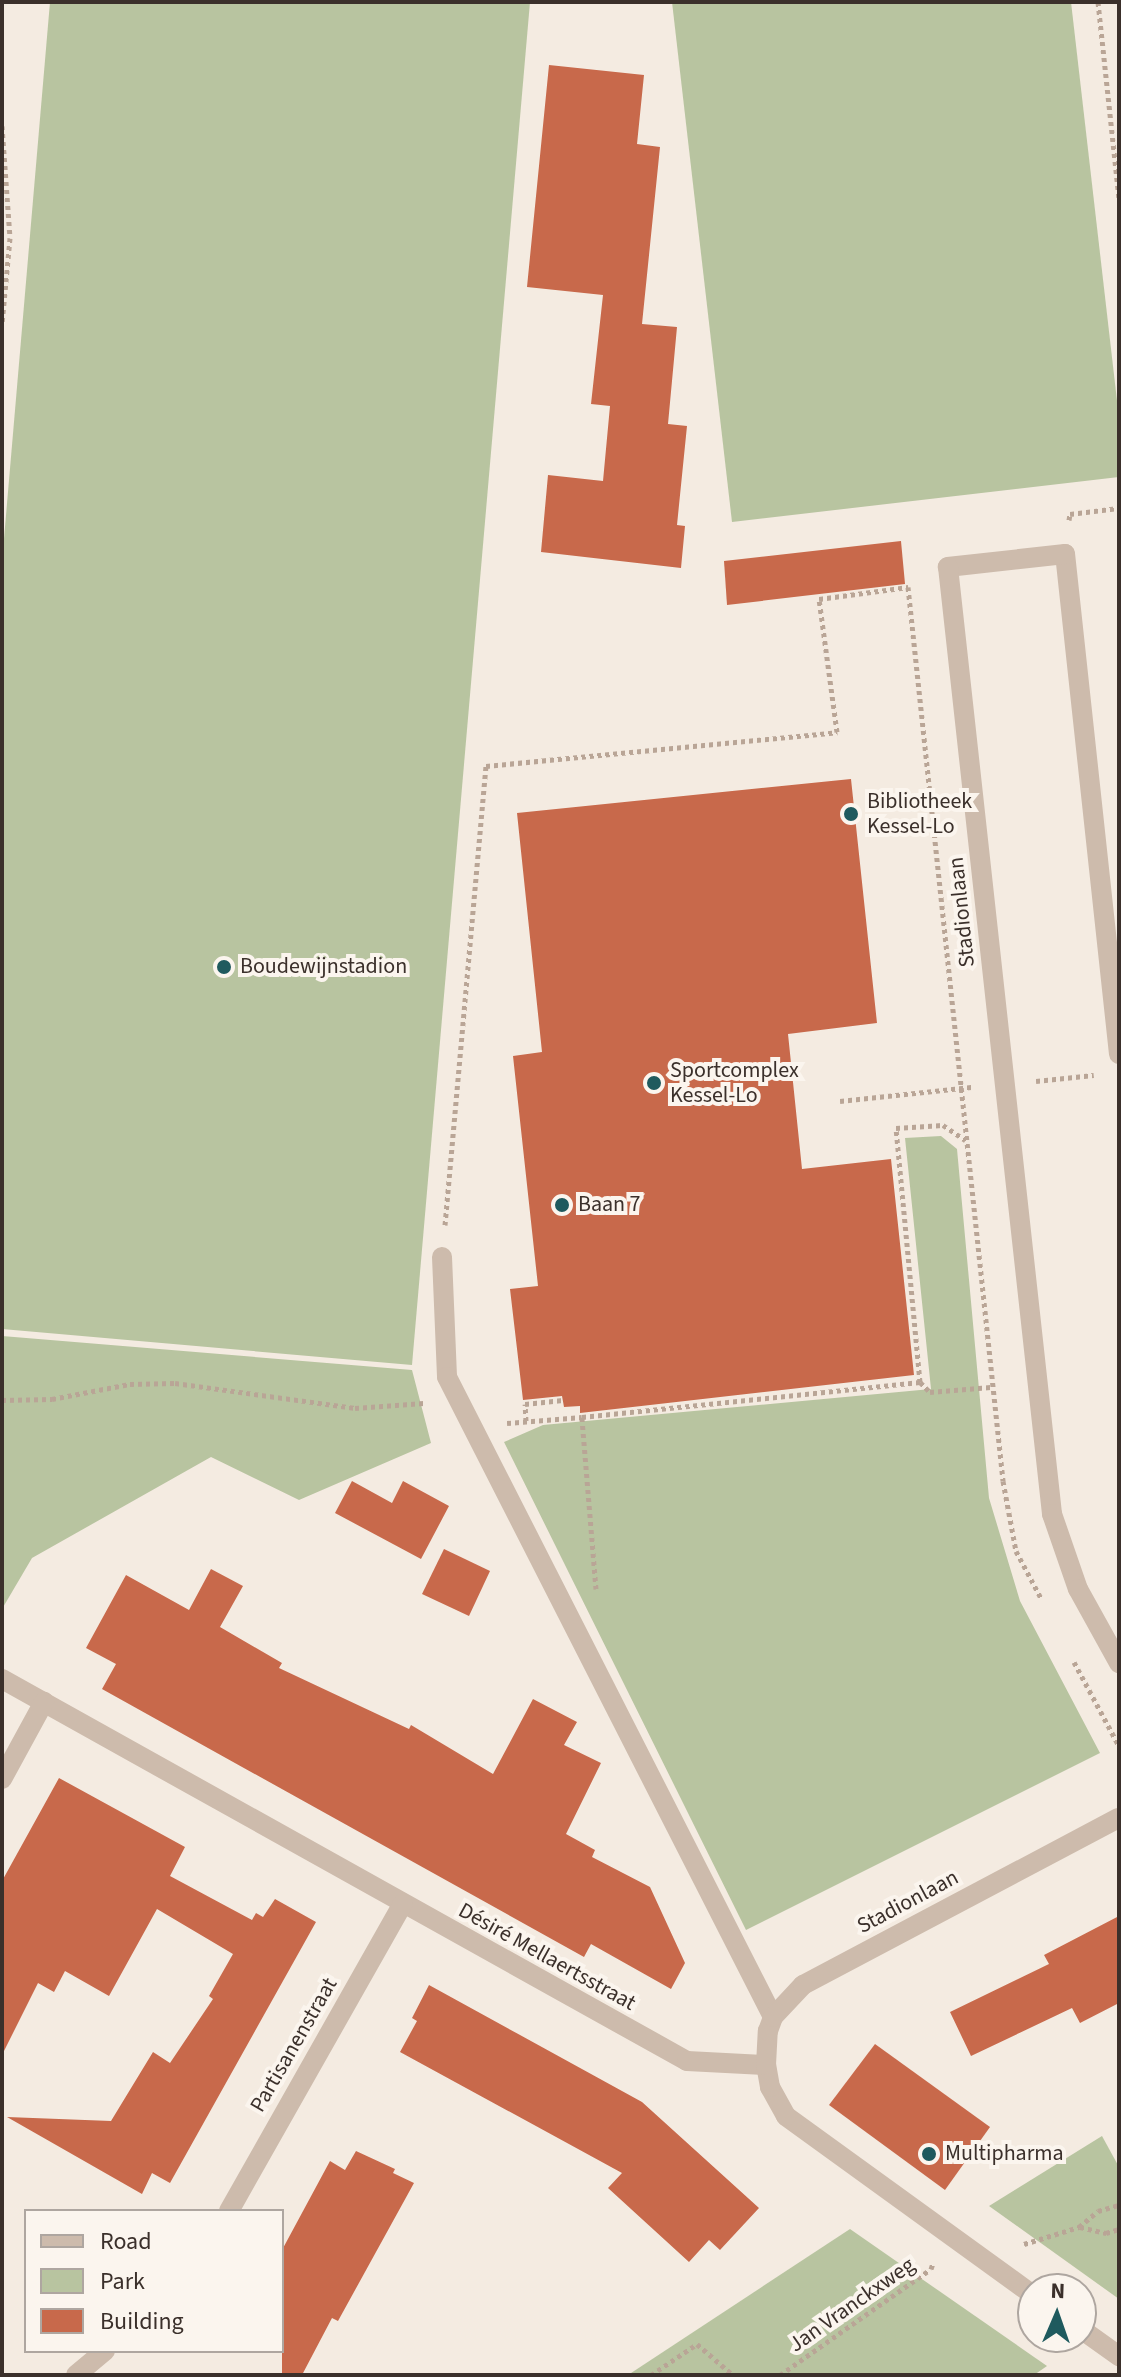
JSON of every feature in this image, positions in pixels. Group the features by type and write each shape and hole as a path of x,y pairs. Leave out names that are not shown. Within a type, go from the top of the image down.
{"street":[{"path":"948,567 1065,554 1119,1054"},
{"name":"Stadionlaan","path":"948,567 1052,1514 1078,1589 1119,1663"},
{"path":"442,1257 447,1377 773,2017 766,2044 766,2065 770,2087 786,2116 1017,2283"},
{"name":"Désiré Mellaertsstraat","path":"2,1679 687,2061 766,2065"},
{"path":"2,1779 44,1702"},
{"name":"Stadionlaan","path":"773,2017 803,1985 814,1978 1119,1818"},
{"name":"Partisanenstraat","path":"230,2209 403,1904"},
{"path":"1097,2340 1119,2356"},
{"path":"76,2375 103,2353"}],"path":[{"path":"1098,2 1119,198"},
{"path":"2,126 10,238 2,324"},
{"path":"442,1257 486,766 837,732 819,599 908,587 948,567"},
{"path":"840,1101 1105,1074"},
{"path":"965,1140 943,1125 896,1128 920,1382 930,1392 991,1387"},
{"path":"471,1426 920,1382"},
{"path":"2,1400 52,1399 130,1384 175,1383 355,1408 388,1408 456,1399"},
{"path":"526,1421 525,1404 563,1400"},
{"path":"582,1417 596,1598"},
{"path":"1018,2244 1031,2244 1079,2227 1098,2211 1119,2205"},
{"path":"1079,2227 1106,2233 1119,2229"},
{"name":"Jan Vranckxweg","path":"780,2375 931,2269 936,2255"},
{"path":"651,2375 697,2344 733,2375"}],"green space":[{"name":"Boudewijnstadion","path":"50,2 530,2 412,1365 2,1329 2,562"},
{"path":"672,2 1071,2 1119,418 1119,477 732,522"},
{"path":"941,1136 957,1149 989,1498 1020,1601 1100,1753 746,1930 504,1442 543,1425 931,1389 905,1138"},
{"path":"2,1336 412,1370 431,1443 299,1500 211,1457 32,1558 2,1609"},
{"path":"1102,2136 1119,2167 1119,2299 1097,2283 1097,2273 1083,2273 989,2206"},
{"path":"850,2229 1017,2345 1017,2353 1028,2353 1047,2366 1034,2375 628,2375"}],"building":[{"path":"549,65 644,75 637,144 660,147 642,324 677,327 668,424 687,426 677,525 685,526 681,568 541,552 548,475 603,481 610,406 591,404 603,295 527,287"},
{"path":"901,541 905,584 727,605 724,561"},
{"name":"Sportcomplex Kessel-Lo","path":"851,779 877,1023 788,1034 802,1169 891,1159 914,1375 580,1413 580,1406 564,1407 562,1396 523,1400 510,1289 538,1286 513,1056 542,1052 517,813"},
{"path":"352,1481 392,1503 403,1481 449,1506 421,1559 335,1513"},
{"path":"444,1549 490,1571 469,1616 422,1594"},
{"path":"211,1569 243,1586 220,1627 282,1663 279,1668 409,1729 411,1725 493,1774 533,1699 577,1722 564,1745 601,1763 566,1834 595,1850 592,1857 650,1887 685,1963 671,1989 591,1944 584,1957 102,1689 116,1664 86,1648 126,1575 189,1610"},
{"path":"59,1778 185,1847 170,1876 252,1920 256,1913 263,1917 275,1899 316,1922 170,2183 152,2173 142,2194 7,2117 111,2121 153,2052 170,2063 213,1999 209,1996 233,1954 157,1909 109,1996 65,1971 54,1992 38,1983 2,2055 2,1881"},
{"path":"1119,1916 1119,2003 1080,2023 1072,2008 971,2056 950,2012 1049,1964 1044,1955"},
{"path":"429,1985 642,2102 759,2208 720,2250 709,2240 689,2262 608,2188 622,2173 400,2052 417,2021 412,2018"},
{"path":"875,2044 990,2127 945,2190 829,2105"},
{"path":"356,2151 395,2169 393,2173 414,2183 338,2321 332,2318 302,2375 282,2375 284,2246 330,2161 345,2170"}],"place":[{"name":"Bibliotheek Kessel-Lo","path":"851,814"},
{"name":"Boudewijnstadion","path":"224,967"},
{"name":"Sportcomplex Kessel-Lo","path":"654,1083"},
{"name":"Baan 7","path":"562,1205"},
{"name":"Multipharma","path":"929,2154"}]}
